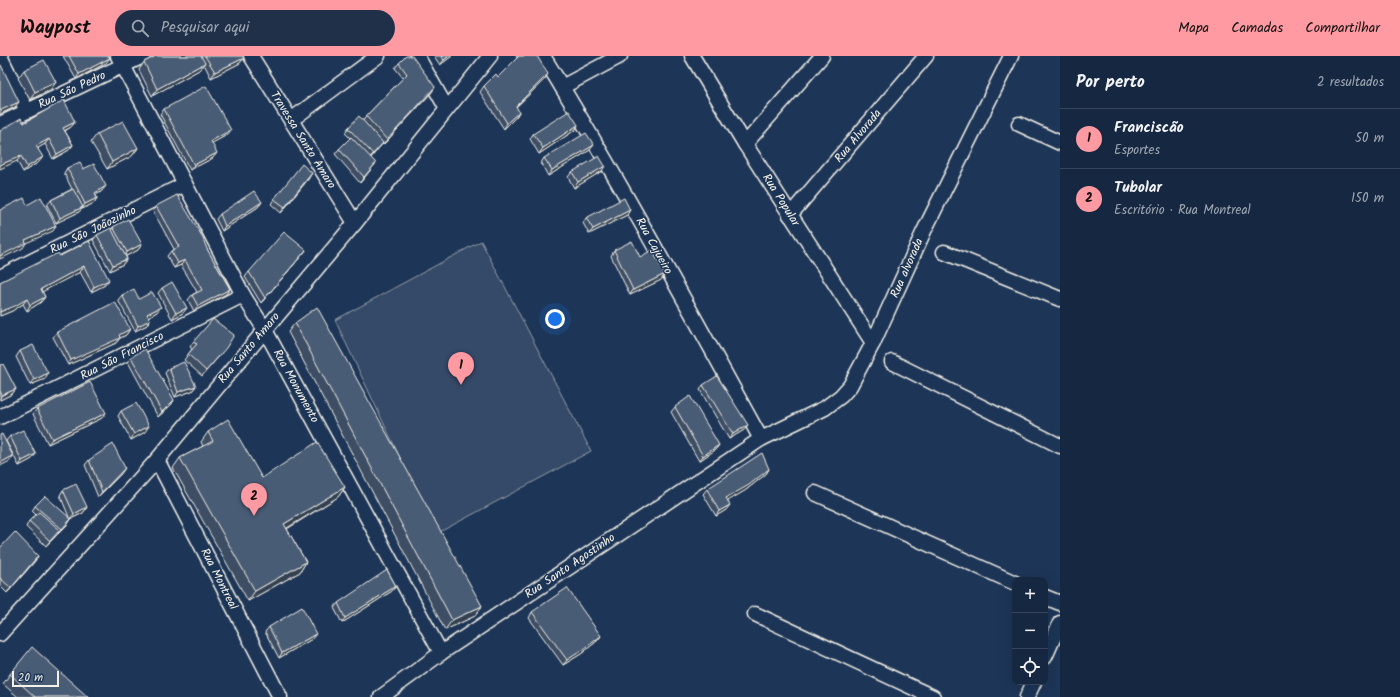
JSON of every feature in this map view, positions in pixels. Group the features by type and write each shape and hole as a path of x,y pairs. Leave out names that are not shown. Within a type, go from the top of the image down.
{"street":[{"path":"0,56 27,112"},
{"name":"Rua São Pedro","path":"0,124 27,112 121,61 143,56"},
{"name":"Travessa Santo Amaro","path":"251,56 354,223"},
{"path":"291,120 378,56"},
{"path":"417,56 447,109"},
{"name":"Rua Santo Amaro","path":"0,634 157,460 354,223 490,56"},
{"name":"Rua Cajueiro","path":"543,56 587,128 643,226 761,439"},
{"path":"562,87 620,56"},
{"name":"Rua Popular","path":"692,56 745,144 873,343"},
{"path":"745,144 822,56"},
{"name":"Rua Alvorada","path":"790,215 926,56"},
{"name":"Rua alvorada","path":"761,439 825,408 841,396 850,386 873,343 924,231 1011,56"},
{"name":"Rua Monumento","path":"121,61 243,295 264,330 441,653"},
{"path":"1019,124 1060,142"},
{"name":"Rua São Joãozinho","path":"0,276 185,184"},
{"path":"944,252 1060,299"},
{"name":"Rua São Francisco","path":"0,417 243,295"},
{"path":"892,362 1060,446"},
{"name":"Rua Santo Agostinho","path":"389,695 441,653 761,439"},
{"name":"Rua Montreal","path":"157,460 280,697"},
{"path":"815,493 1012,582"},
{"path":"1048,598 1060,603"},
{"path":"755,614 933,697"},
{"path":"1048,649 1060,623"},
{"path":"1027,697 1033,685"}],"shaded area":[{"path":"481,241 591,451 436,534 335,320"}],"building":[{"path":"69,56 109,56 110,58 79,74"},
{"path":"156,56 201,56 205,63 157,89 144,62"},
{"path":"205,56 243,56 244,58 215,72"},
{"path":"406,56 412,56 435,87 387,140 366,116 407,74 399,63"},
{"path":"441,56 449,56 444,60"},
{"path":"519,56 537,56 548,74 516,106 519,112 507,123 484,86 496,74 498,77"},
{"path":"44,60 56,82 35,92 24,70"},
{"path":"0,65 19,102 1,110 0,109"},
{"path":"206,86 231,130 211,141 217,153 194,165 164,109"},
{"path":"64,100 75,122 63,128 73,145 57,154 49,139 36,146 43,157 27,167 21,156 0,166 0,131 21,118 24,123"},
{"path":"569,111 578,125 543,148 533,134"},
{"path":"359,116 383,143 373,154 348,128"},
{"path":"123,121 138,148 112,162 97,134"},
{"path":"586,133 594,145 552,170 544,158"},
{"path":"351,137 376,163 364,177 339,149"},
{"path":"599,156 605,166 578,182 572,172"},
{"path":"80,162 83,169 94,164 106,186 95,193 97,198 85,204 67,168"},
{"path":"302,164 312,173 285,207 274,199"},
{"path":"73,189 83,207 60,218 51,200"},
{"path":"254,191 262,202 225,226 220,214"},
{"path":"177,195 202,236 207,249 230,289 198,306 192,295 202,290 185,260 178,263 171,251 179,247 156,206"},
{"path":"41,197 56,226 25,240 26,243 0,256 0,210 24,198 27,205"},
{"path":"624,198 630,210 593,229 586,218"},
{"path":"128,219 142,244 127,252 113,227"},
{"path":"111,228 127,259 113,265 97,235"},
{"path":"284,232 306,250 265,298 249,272"},
{"path":"89,241 109,280 94,287 84,266 41,289 45,297 30,305 27,299 0,312 0,282 58,253 60,256"},
{"path":"632,241 640,257 652,250 665,274 633,290 614,250"},
{"path":"172,282 187,308 176,313 162,288"},
{"path":"134,289 139,299 152,292 161,307 147,314 150,320 138,326 122,295"},
{"path":"115,302 130,329 119,335 120,338 71,360 57,332"},
{"path":"317,307 482,606 452,620 295,323"},
{"path":"213,319 234,335 226,348 206,371 188,354 197,344 193,342"},
{"path":"33,345 48,373 34,380 20,351"},
{"path":"145,349 174,400 162,412 131,357"},
{"path":"184,362 196,386 178,392 169,368"},
{"path":"3,364 16,389 2,395 0,391 0,365"},
{"path":"717,376 748,425 733,434 703,385"},
{"path":"90,382 106,413 52,439 37,409"},
{"path":"690,396 719,445 703,456 675,407"},
{"path":"136,403 149,426 134,434 121,411"},
{"path":"228,419 262,478 317,442 345,487 284,524 306,562 255,591 180,458 213,441 208,432"},
{"path":"23,430 36,454 22,461 10,436"},
{"path":"2,434 13,456 0,463 0,435"},
{"path":"113,444 125,468 102,492 89,460"},
{"path":"762,453 769,469 749,485 726,498 730,505 719,511 707,489"},
{"path":"76,484 87,507 74,514 63,490"},
{"path":"45,496 71,519 62,529 35,506"},
{"path":"39,512 60,530 50,541 29,521"},
{"path":"15,532 38,556 11,588 0,578 0,548"},
{"path":"387,570 396,586 345,618 338,603"},
{"path":"567,588 601,636 567,660 532,612"},
{"path":"302,607 316,634 282,653 269,627"},
{"path":"32,647 88,697 35,697 10,674"}],"place":[{"name":"Franciscão","path":"461,385"},
{"name":"Tubolar","path":"254,516"}]}
